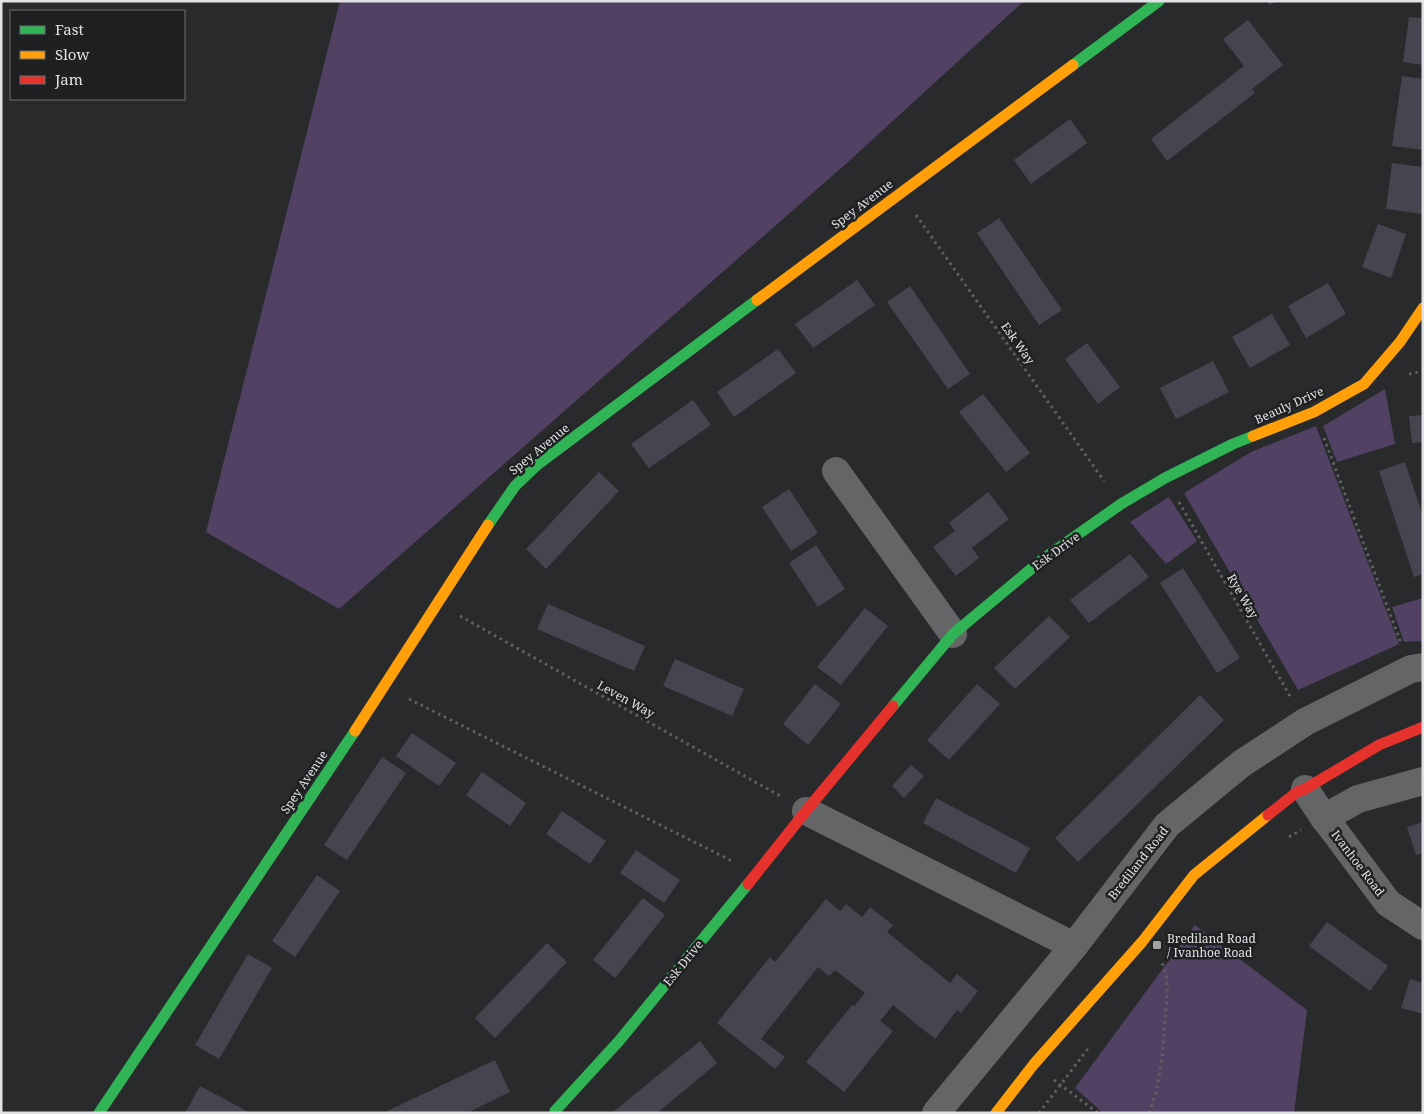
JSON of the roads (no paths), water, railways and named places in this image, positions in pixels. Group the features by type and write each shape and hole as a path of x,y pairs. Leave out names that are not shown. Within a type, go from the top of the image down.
{"street":[{"name":"Spey Avenue","path":"99,1113 384,687 490,520 515,486 536,465 1158,1"},
{"name":"Beauly Drive","path":"1165,478 1233,444 1314,412 1364,384 1400,342 1423,308"},
{"path":"836,471 953,634"},
{"name":"Esk Drive","path":"555,1111 619,1042 806,811 953,634 1042,559 1121,504 1165,478"},
{"name":"Brediland Road","path":"936,1113 1074,946 1167,824 1241,764 1305,722 1417,668"},
{"path":"996,1113 1034,1064 1142,942 1194,875 1297,792 1379,745 1423,727"},
{"path":"1324,818 1358,799 1423,782"},
{"name":"Ivanhoe Road","path":"1305,789 1324,818 1388,903 1423,926"},
{"path":"806,811 1074,946"}],"place":[{"name":"Brediland Road / Ivanhoe Road","path":"1157,945"}]}
